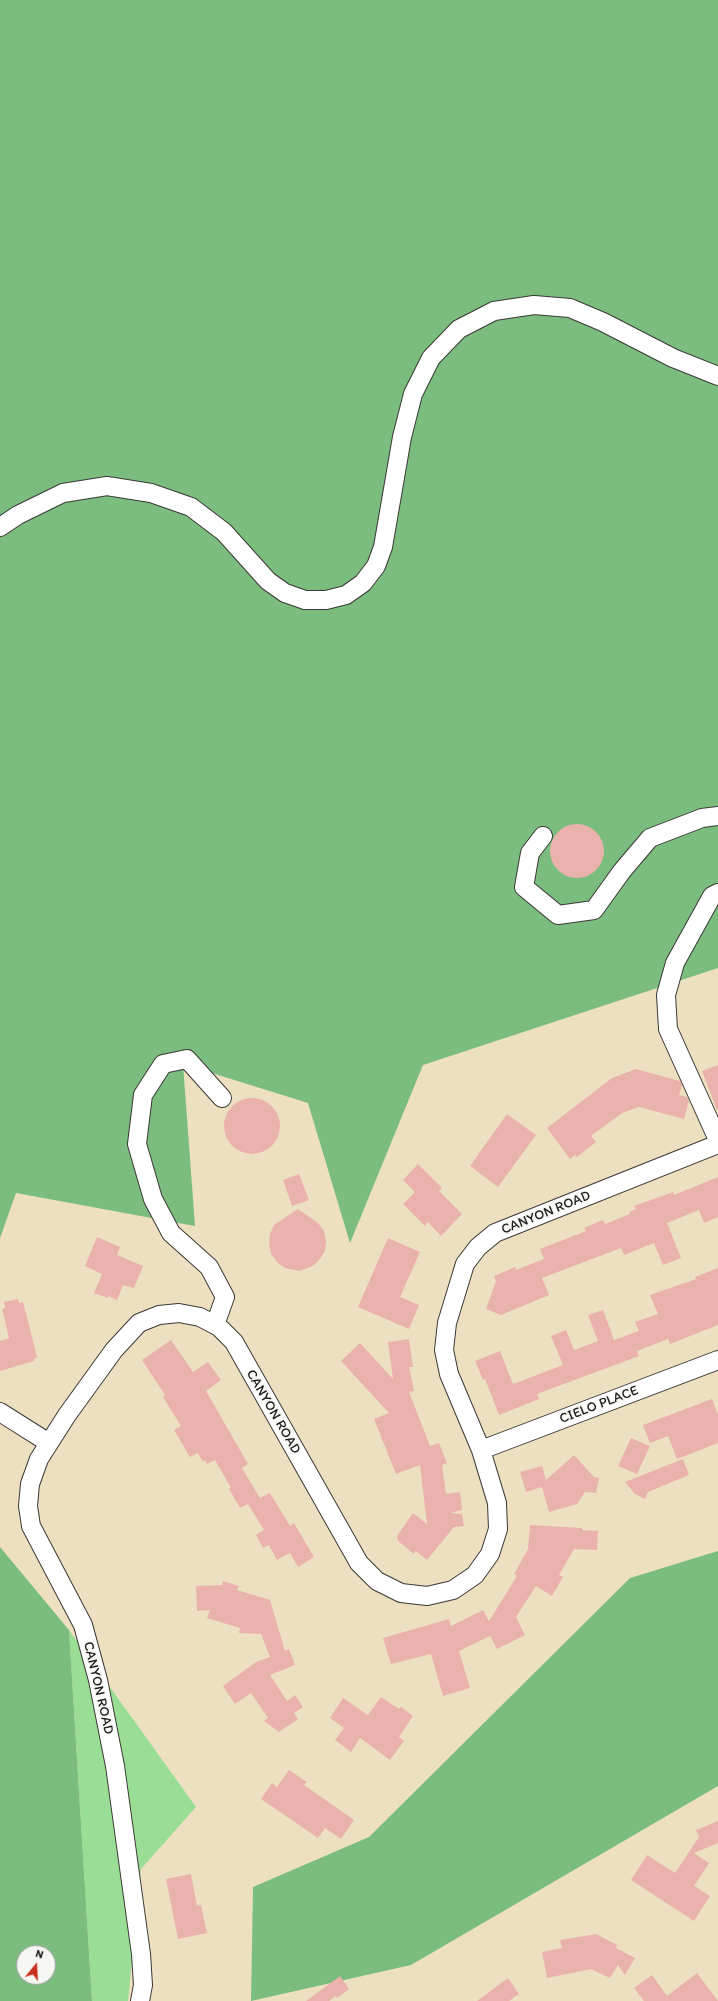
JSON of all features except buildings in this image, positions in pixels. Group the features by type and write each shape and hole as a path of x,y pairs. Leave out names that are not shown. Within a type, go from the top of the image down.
{"street":[{"path":"0,527 18,515 63,493 107,486 152,493 191,507 224,532 268,581 285,594 305,600 326,600 346,595 363,583 376,566 383,547 402,437 413,394 431,358 459,329 494,310 534,304 570,308 603,322 673,358 718,376"},
{"path":"543,836 530,853 524,887 558,915 594,910 622,871 650,838 702,818 718,816"},
{"path":"718,892 712,896 675,963 666,995 668,1029 718,1140"},
{"path":"215,1325 225,1297 209,1267 171,1233 153,1199 137,1144 143,1095 163,1064 187,1059 222,1098"},
{"name":"CANYON ROAD","path":"140,2001 143,1986 141,1954 115,1766 98,1680 83,1625 31,1526 28,1506 30,1484 39,1459 49,1443 114,1350 139,1323 159,1315 180,1313 200,1317 215,1325 234,1342 359,1563 377,1581 401,1593 427,1596 453,1590 474,1575 490,1554 498,1529 496,1503 480,1450 449,1374 444,1350 447,1323 465,1264 478,1247 495,1233 718,1144"},
{"name":"CIELO PLACE","path":"480,1450 718,1360"},
{"path":"0,1412 49,1443"}],"green space":[{"path":"0,0 718,0 718,968 423,1065 350,1243 308,1103 183,1064 195,1226 16,1193 0,1238"},
{"path":"0,1547 69,1630 92,2001 0,2001"},
{"path":"718,1551 718,1786 411,1965 251,2001 253,1887 369,1837 630,1578"},
{"path":"69,1630 196,1807 141,1869 128,2001 92,2001"}]}
